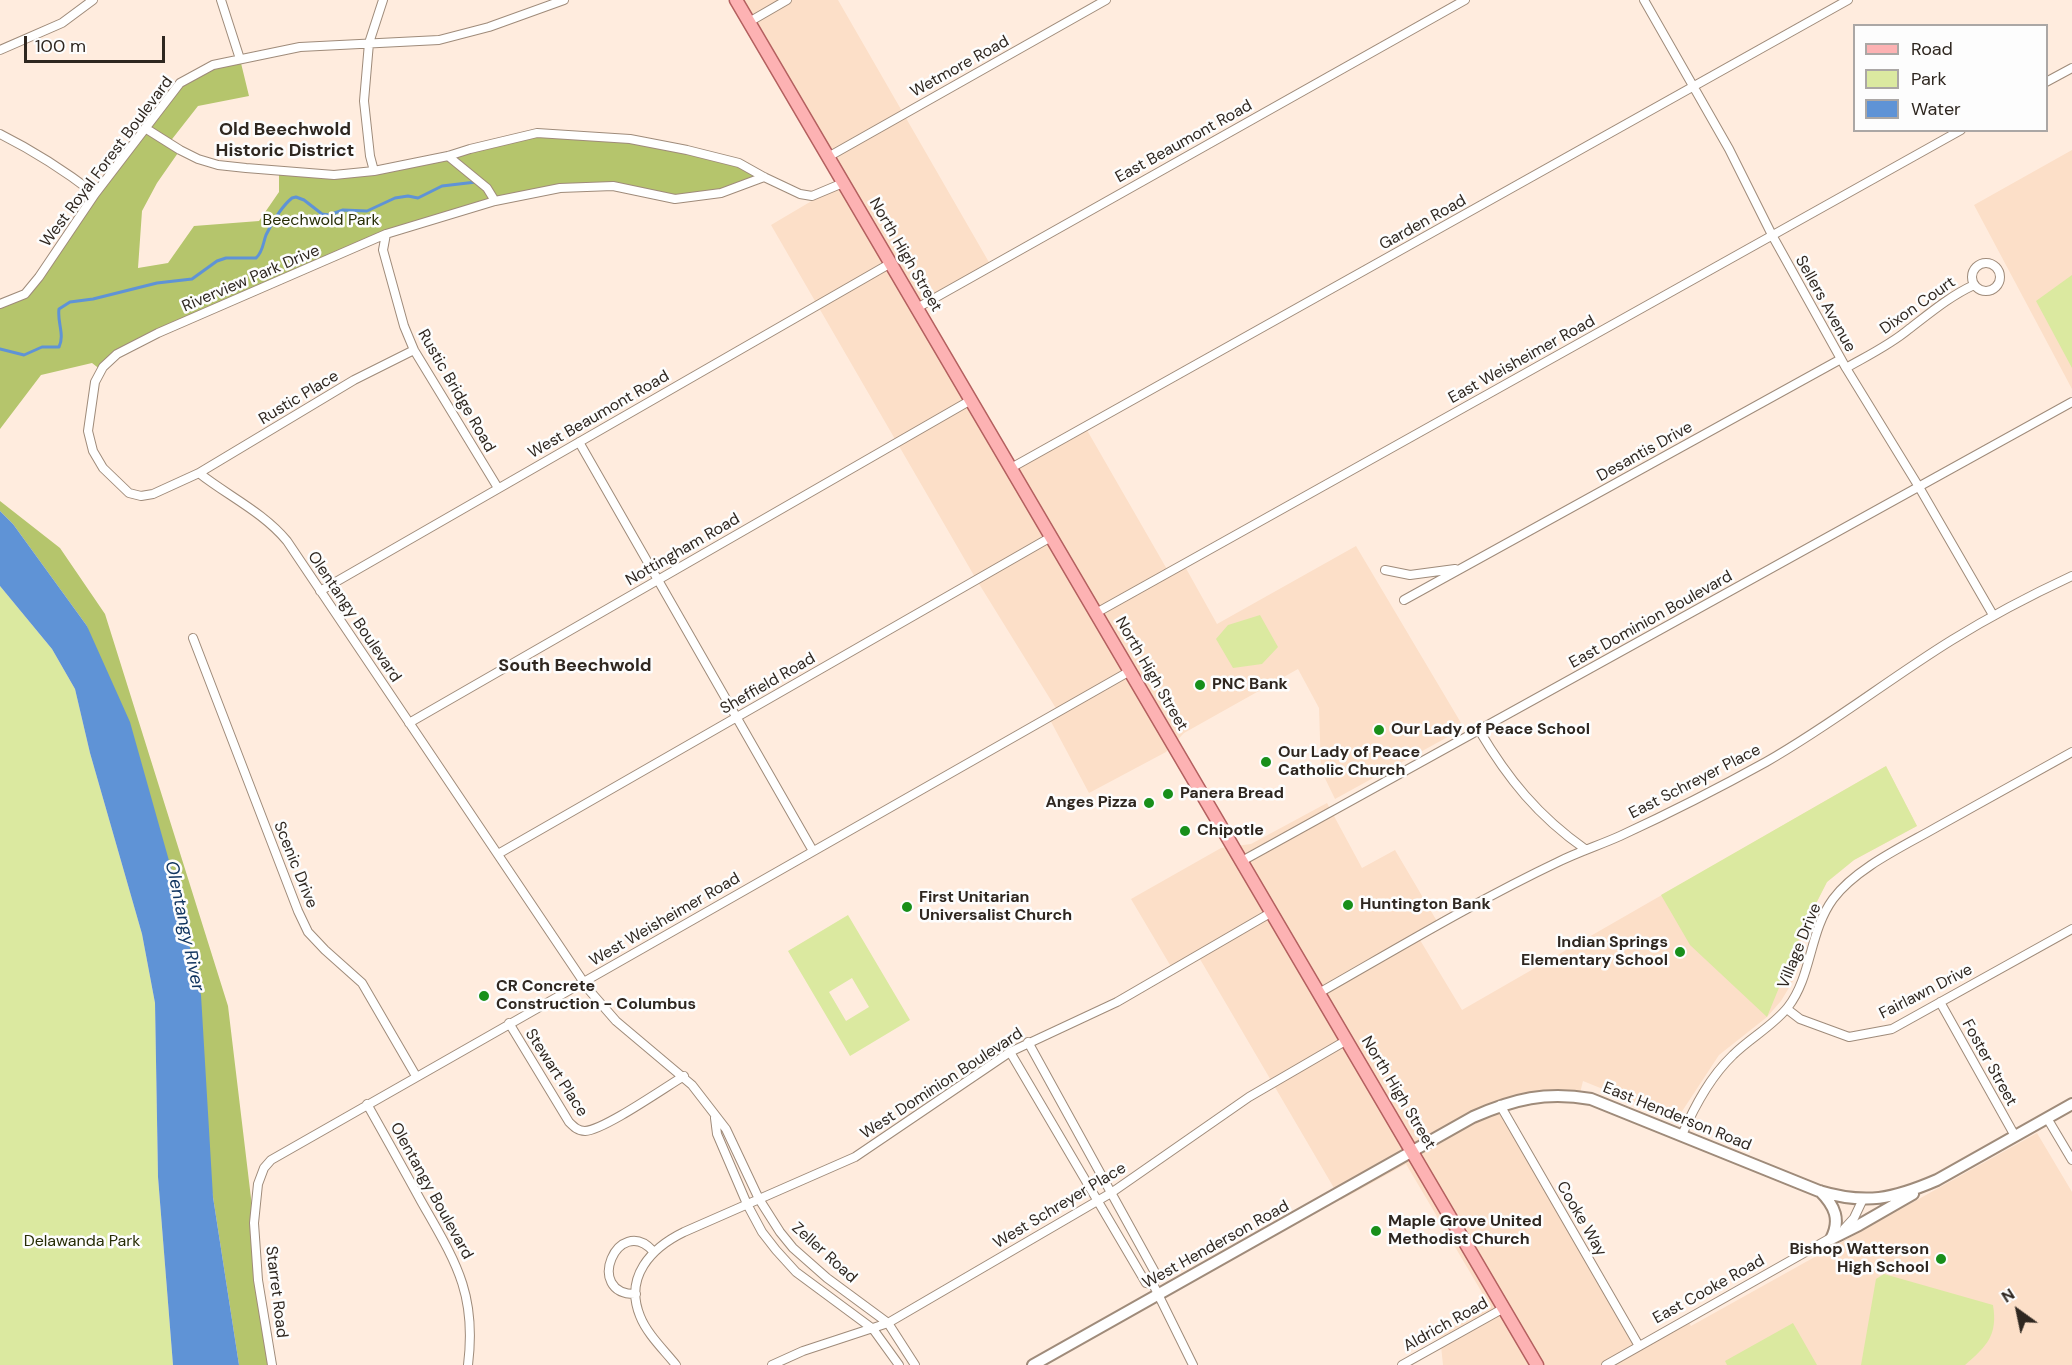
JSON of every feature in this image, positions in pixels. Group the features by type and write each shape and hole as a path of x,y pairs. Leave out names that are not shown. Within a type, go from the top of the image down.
{"main road":[{"name":"North High Street","path":"736,0 1413,1150 1537,1365"},
{"name":"East Henderson Road","path":"1413,1150 1500,1105 1538,1096 1575,1096 1613,1106 1819,1191 1840,1197 1863,1199"},
{"path":"1831,1239 1869,1220 2072,1104"},
{"name":"West Henderson Road","path":"1033,1365 1413,1150"},
{"path":"1863,1199 1889,1197 1937,1180"},
{"path":"1819,1191 1830,1204 1836,1219 1837,1228 1831,1239"}],"street":[{"path":"0,50 62,23 93,0"},
{"path":"221,0 240,59"},
{"path":"374,171 370,156 364,101 369,43 383,0"},
{"name":"West Royal Forest Boulevard","path":"0,304 24,294 33,284 95,194 180,83 213,65 300,47 439,40 489,27 564,0"},
{"path":"749,22 787,0"},
{"name":"Wetmore Road","path":"828,157 1106,0"},
{"name":"East Beaumont Road","path":"917,308 1465,0"},
{"name":"Sellers Avenue","path":"1644,0 1729,149 1772,236 1841,360 1919,487 1993,615"},
{"name":"Garden Road","path":"1011,468 1848,0"},
{"path":"2048,81 2072,68"},
{"path":"145,128 180,150 218,165 334,175 374,171 448,156 537,133 641,141 739,163 800,194 812,196 843,183"},
{"name":"East Weisheimer Road","path":"1096,614 1957,132"},
{"path":"0,134 62,169 95,194"},
{"path":"448,156 487,188 495,201"},
{"name":"Riverview Park Drive","path":"199,473 159,492 141,496 129,493 103,468 93,451 88,431 95,382 104,366 117,354 158,333 386,234 495,201 560,188 613,186 675,199 721,193 764,177"},
{"name":"Rustic Bridge Road","path":"386,234 383,250 404,326 414,350 498,488"},
{"name":"West Beaumont Road","path":"320,591 891,263"},
{"name":"Dixon Court","path":"1846,368 1898,337 1928,313 1974,285"},
{"name":"Rustic Place","path":"199,473 354,380 414,350"},
{"name":"Desantis Drive","path":"1404,600 1841,360"},
{"name":"Nottingham Road","path":"409,723 971,400"},
{"name":"East Dominion Boulevard","path":"1242,861 2072,402"},
{"path":"579,442 813,851"},
{"name":"Olentangy Boulevard","path":"199,473 276,528 584,981"},
{"name":"Sheffield Road","path":"498,854 1051,537"},
{"name":"Desantis Drive","path":"1385,570 1410,575 1462,567"},
{"name":"East Schreyer Place","path":"1319,993 1540,870 1704,795 1769,760 1882,688 1950,641 1993,615 2072,576"},
{"name":"Scenic Drive","path":"194,638 298,911 309,932 325,950 362,983 416,1076"},
{"name":"West Weisheimer Road","path":"254,1223 260,1176 271,1160 1130,671"},
{"path":"1479,730 1499,763 1531,803 1560,832 1585,849"},
{"name":"Village Drive","path":"1682,1135 1695,1106 1719,1070 1733,1054 1787,1009 1799,992 1813,939 1833,899 1864,870 2072,752"},
{"name":"West Dominion Boulevard","path":"636,1294 640,1274 653,1251 670,1239 855,1157 1010,1052 1117,1002 1272,912"},
{"name":"Fairlawn Drive","path":"1787,1009 1800,1019 1849,1036 1892,1029 2072,928"},
{"name":"Zeller Road","path":"584,981 616,1021 684,1076 701,1096 726,1129 759,1199 793,1248 827,1278 888,1323 915,1365"},
{"name":"Foster Street","path":"1940,1002 2014,1136"},
{"name":"Stewart Place","path":"509,1023 569,1122 578,1130 585,1131 608,1123 684,1076"},
{"name":"West Schreyer Place","path":"772,1365 802,1351 888,1323 1111,1193 1249,1097 1347,1040"},
{"path":"1029,1042 1157,1276 1153,1284"},
{"path":"1010,1052 1146,1283 1153,1284"},
{"name":"Olentangy Boulevard","path":"367,1104 460,1271 470,1314 471,1341 468,1365"},
{"name":"Cooke Way","path":"1500,1105 1639,1346"},
{"name":"Zeller Road","path":"715,1116 717,1134 747,1204 762,1232 796,1272 873,1329 899,1365"},
{"path":"2047,1118 2072,1160"},
{"name":"East Cooke Road","path":"1606,1365 1831,1239 1850,1224 1863,1199"},
{"name":"Starret Road","path":"254,1223 258,1280 272,1365"},
{"path":"653,1251 641,1243 625,1244 612,1254 608,1269 611,1280 617,1288 636,1294 640,1317 676,1365"},
{"path":"1153,1284 1193,1365"},
{"name":"Aldrich Road","path":"1402,1365 1504,1308"}],"shaded area":[{"path":"735,0 838,0 990,264 917,308 1013,466 1084,425 1168,571 1183,563 1217,624 1356,546 1464,728 1335,799 1321,770 1319,708 1298,669 1184,733 1166,752 1089,793 1048,716 1057,710 976,579 771,225 842,183"},
{"path":"2072,150 2072,389 1974,205"},
{"path":"1886,766 1917,826 1854,860 1827,882 1803,929 1793,981 1781,1001 1767,1017 1719,1055 1677,1119 1583,1081 1580,1093 1498,1102 1639,1345 1687,1319 1691,1326 2037,1133 2072,1192 2072,1365 1443,1365 1440,1336 1484,1308 1487,1301 1406,1164 1341,1200 1197,954 1173,970 1131,899 1221,848 1251,844 1327,803 1362,868 1395,850 1438,923 1417,935 1462,1010"}],"green space":[{"name":"Beechwold Park","path":"240,59 249,96 198,106 169,143 180,150 157,183 142,211 138,268 168,263 194,226 259,221 279,192 279,171 334,175 374,171 537,133 630,139 739,163 764,177 721,193 675,199 613,186 560,188 424,222 117,354 101,370 92,363 41,375 0,429 0,304 24,294 180,83 213,65"},
{"path":"2072,275 2072,368 2036,301"},
{"path":"0,501 60,548 105,614 228,1006 271,1365 239,1365 213,1197 87,626 13,524 0,511"},
{"name":"Delawanda Park","path":"0,586 52,649 75,689 90,753 142,934 155,1003 158,1177 173,1365 0,1365"},
{"path":"1260,615 1278,647 1262,664 1233,668 1216,639 1228,625"},
{"path":"1886,766 1917,826 1854,860 1827,882 1803,929 1767,1017 1690,945 1661,895"},
{"path":"848,915 910,1020 850,1056 788,951","holes":["852,978 869,1007 846,1021 829,992"]},
{"path":"1884,1274 1993,1305 1994,1324 1985,1346 1965,1365 1861,1365 1876,1279"},
{"path":"1793,1323 1817,1365 1727,1365 1725,1361"}],"water":[{"name":"Olentangy River","path":"0,511 13,524 87,626 130,722 175,882 201,995 213,1197 239,1365 173,1365 158,1177 155,1003 142,934 90,753 75,689 52,649 0,586"}],"waterway":[{"path":"0,349 24,355 42,347 59,347 61,342 59,309 70,302 93,299 157,283 192,279 217,261 226,258 256,258 274,220 292,198 304,200 322,214 329,215 343,210 367,211 395,198 408,196 418,198 442,186 476,182"}],"place":[{"name":"PNC Bank","path":"1200,685"},
{"name":"Our Lady of Peace School","path":"1379,730"},
{"name":"Our Lady of Peace Catholic Church","path":"1266,762"},
{"name":"Panera Bread","path":"1168,794"},
{"name":"Anges Pizza","path":"1149,803"},
{"name":"Chipotle","path":"1185,831"},
{"name":"Huntington Bank","path":"1348,905"},
{"name":"First Unitarian Universalist Church","path":"907,907"},
{"name":"Indian Springs Elementary School","path":"1680,952"},
{"name":"CR Concrete Construction - Columbus","path":"484,996"},
{"name":"Maple Grove United Methodist Church","path":"1376,1231"},
{"name":"Bishop Watterson High School","path":"1941,1259"}],"district":[{"name":"Old Beechwold Historic District","path":"285,140"},
{"name":"South Beechwold","path":"575,666"}]}
